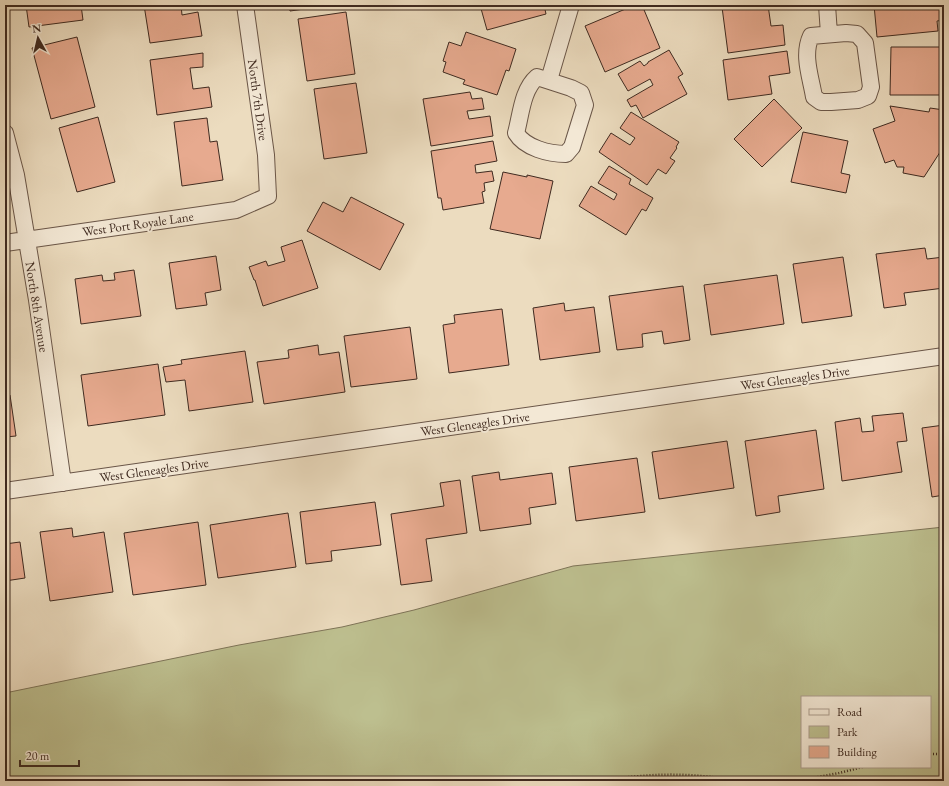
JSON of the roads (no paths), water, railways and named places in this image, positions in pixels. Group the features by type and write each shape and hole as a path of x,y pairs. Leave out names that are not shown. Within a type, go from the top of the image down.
{"street":[{"name":"North 7th Drive","path":"245,5 266,155 268,196"},
{"path":"549,80 571,5"},
{"path":"827,5 829,34"},
{"path":"829,34 857,34 866,43 871,87 868,96 858,100 831,102 821,102 814,97 807,54 807,44 811,36 829,34"},
{"path":"537,77 549,80 572,88 581,94 585,105 572,147 566,154 555,154 529,145 520,140 516,133 527,91 532,82 537,77"},
{"name":"North 8th Avenue","path":"5,133 16,176 37,300 63,483"},
{"name":"West Port Royale Lane","path":"5,243 236,210 268,196"},
{"name":"West Gleneagles Drive","path":"5,491 944,356"}]}
